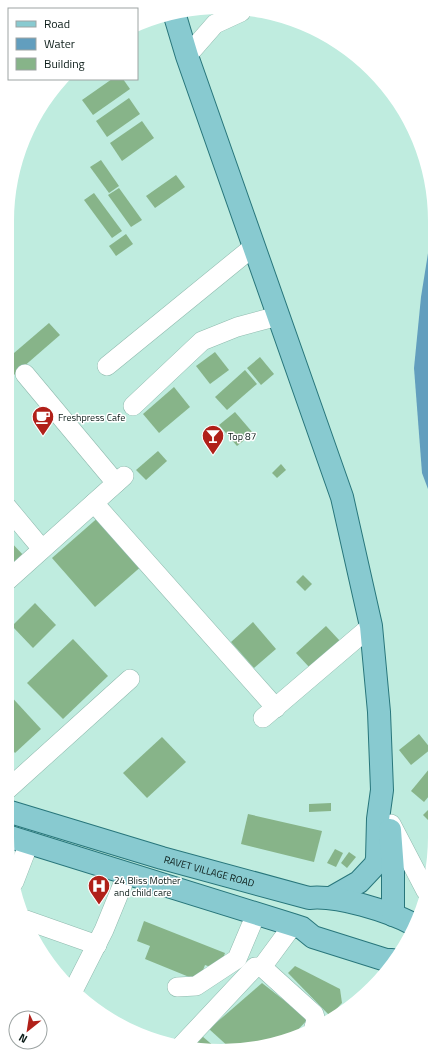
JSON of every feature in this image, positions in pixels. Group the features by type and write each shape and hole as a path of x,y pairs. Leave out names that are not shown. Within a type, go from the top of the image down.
{"main road":[{"path":"176,19 187,56 253,247 342,497 371,626 379,712 382,790 388,819 393,871 406,922"},
{"path":"331,898 359,882 375,865 378,853 378,819 382,790"},
{"name":"RAVET VILLAGE ROAD","path":"14,813 162,858 309,898 331,898 406,922"},
{"path":"14,838 297,927 313,937 387,960"},
{"path":"297,927 299,911 302,905 309,898"}],"street":[{"path":"187,56 215,24 236,14"},
{"path":"107,366 253,247"},
{"path":"132,406 202,341 237,327 278,316"},
{"path":"14,575 120,480 25,374"},
{"path":"94,503 270,713 371,626"},
{"path":"14,515 42,549"},
{"path":"14,784 130,679"},
{"path":"388,819 422,884"},
{"path":"17,873 29,842"},
{"path":"76,984 97,945 127,874"},
{"path":"177,987 196,986 237,959 256,914"},
{"path":"32,922 97,945"},
{"path":"262,967 297,927"},
{"path":"186,1041 255,967 262,967 314,1014 316,1021"}],"water":[{"path":"428,253 428,489 422,473 414,368 421,297"}],"building":[{"path":"111,80 124,80 130,89 93,115 82,100"},
{"path":"129,98 140,114 107,137 96,121"},
{"path":"142,121 154,138 122,161 110,143"},
{"path":"101,160 119,186 109,193 90,167"},
{"path":"176,175 185,187 155,208 146,196"},
{"path":"119,188 142,220 131,227 108,195"},
{"path":"94,193 122,231 112,238 84,200"},
{"path":"126,234 133,244 116,256 109,246"},
{"path":"49,323 60,335 14,375 14,353"},
{"path":"215,352 229,370 210,384 196,366"},
{"path":"260,357 274,374 261,385 247,368"},
{"path":"245,370 257,384 227,410 215,397"},
{"path":"174,387 190,407 159,433 143,414"},
{"path":"235,412 253,433 237,446 219,425"},
{"path":"158,451 167,461 146,480 136,470"},
{"path":"281,464 286,470 277,478 272,473"},
{"path":"101,515 144,564 95,607 52,558"},
{"path":"14,545 26,558 14,569"},
{"path":"303,575 312,584 305,591 296,582"},
{"path":"35,603 56,625 33,648 14,628 14,624"},
{"path":"253,622 276,649 254,668 231,642"},
{"path":"326,626 340,641 310,668 296,653"},
{"path":"73,639 108,676 63,719 27,683"},
{"path":"14,700 41,729 15,753 14,752"},
{"path":"419,734 428,745 428,751 411,765 399,750"},
{"path":"162,737 186,762 147,798 123,773"},
{"path":"428,770 428,797 424,802 411,791"},
{"path":"331,803 331,811 309,812 309,804"},
{"path":"428,810 428,820 423,815"},
{"path":"248,814 322,831 314,862 241,844"},
{"path":"335,849 343,853 336,867 327,863"},
{"path":"349,852 356,857 347,868 341,863"},
{"path":"144,921 225,953 219,970 205,965 199,981 145,959 150,946 137,941"},
{"path":"295,966 340,989 342,1003 328,1014 288,973"},
{"path":"262,983 308,1019 299,1028 288,1033 261,1040 235,1044 226,1044 209,1029"},
{"path":"202,1036 211,1044 207,1044 196,1042"}],"place":[{"name":"Freshpress Cafe","path":"43,436"},
{"name":"Top 87","path":"213,456"},
{"name":"24 Bliss Mother and child care","path":"99,906"}]}
